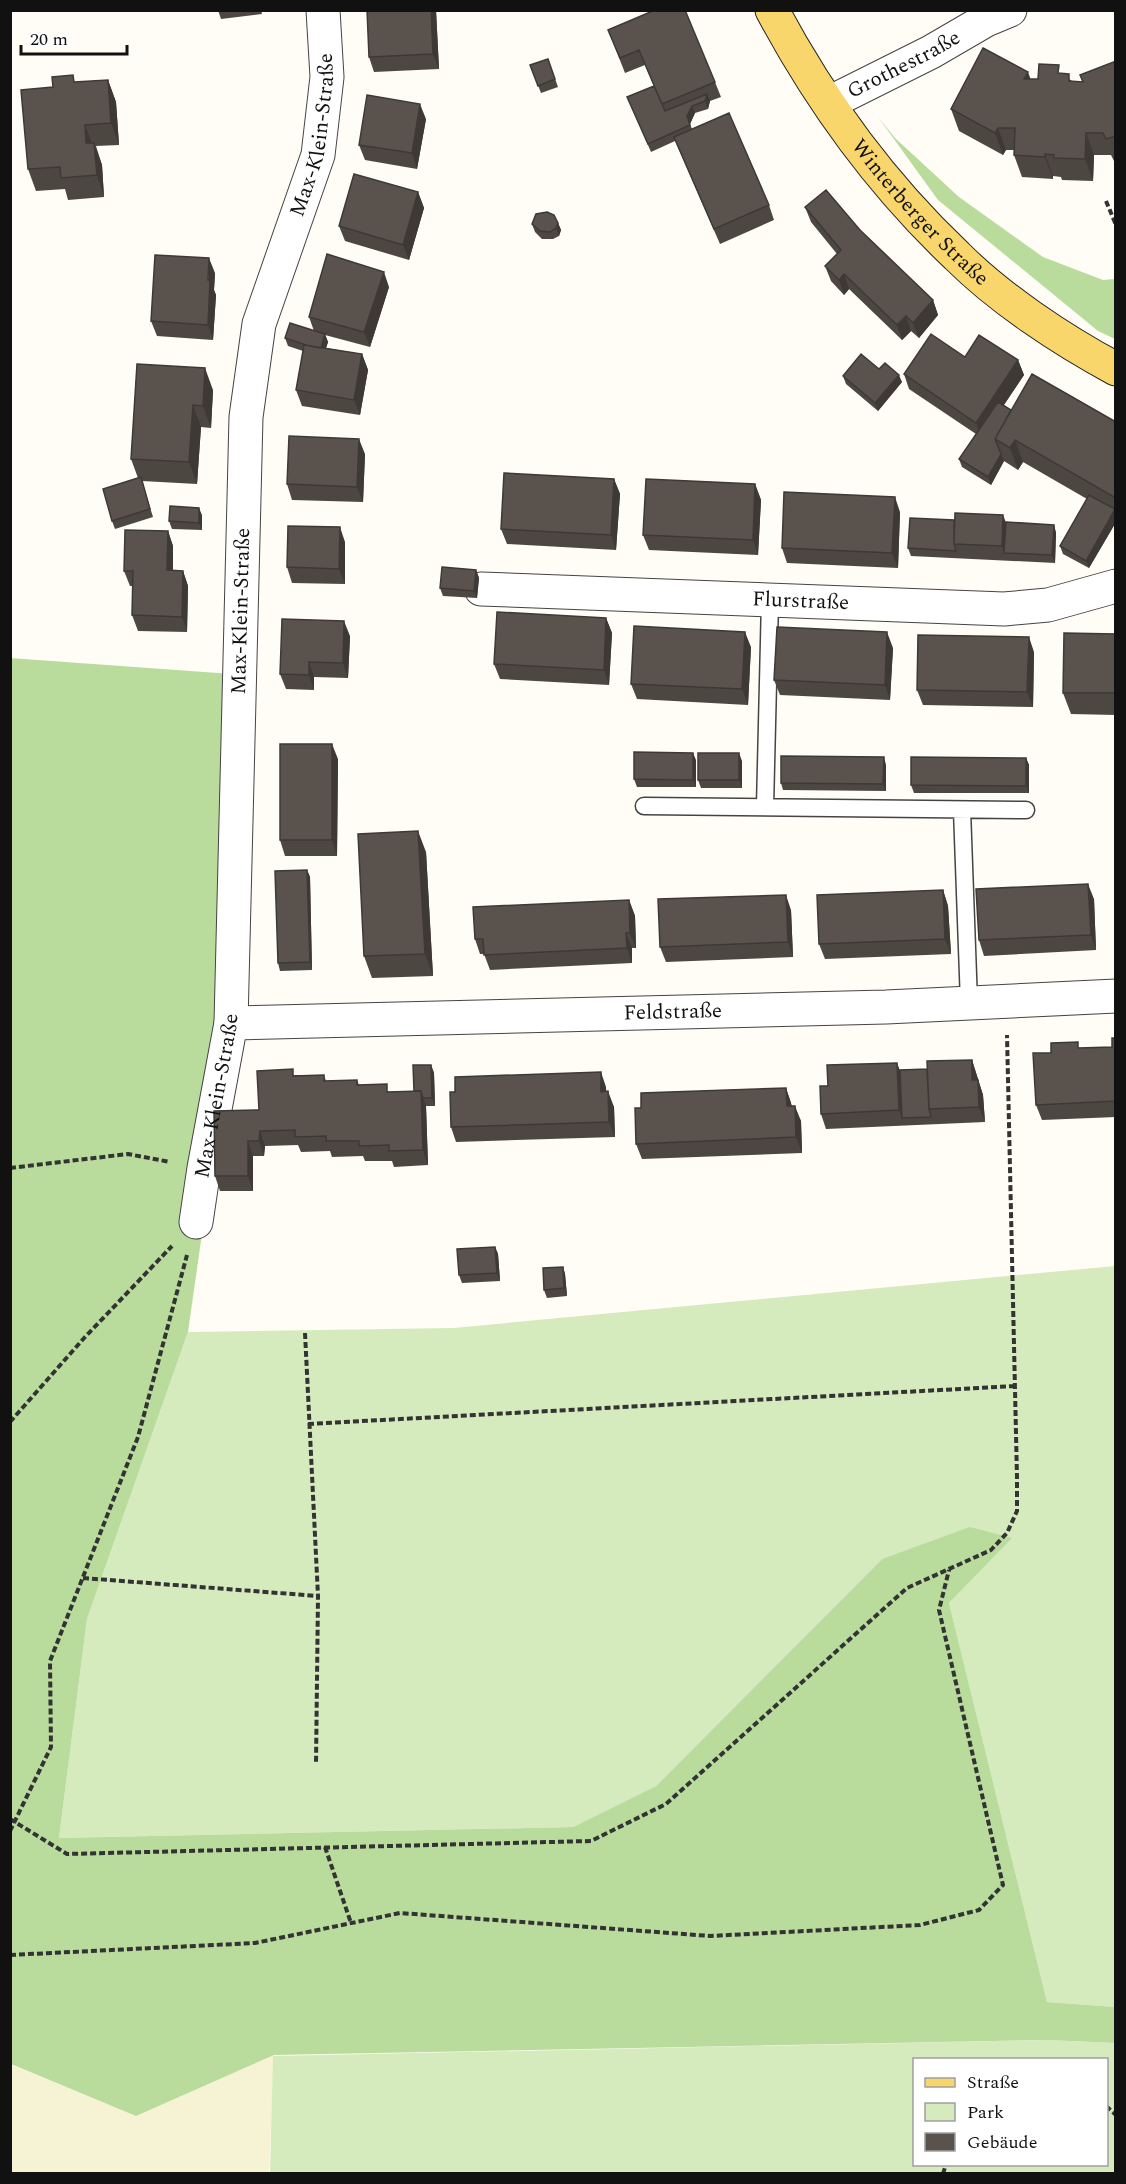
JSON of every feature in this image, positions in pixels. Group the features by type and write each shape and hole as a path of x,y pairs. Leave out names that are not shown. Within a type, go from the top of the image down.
{"main road":[{"name":"Winterberger Straße","path":"772,10 789,43 829,104 880,172 957,257 995,290 1095,358 1116,369"}],"street":[{"name":"Max-Klein-Straße","path":"196,1222 231,1023 246,417 259,324 318,155 327,77 323,10"},
{"name":"Grothestraße","path":"829,104 931,52 991,14"},
{"name":"Flurstraße","path":"481,589 1004,609 1048,605 1116,586"},
{"name":"Feldstraße","path":"231,1023 886,1007 1116,996"}],"lane":[{"path":"765,807 770,600"},
{"path":"644,806 1026,810"},
{"path":"962,810 969,1003"}],"path":[{"path":"1106,201 1116,225"},
{"path":"10,1819 67,1854 591,1841 666,1804 907,1588 992,1550 1007,1533 1017,1511 1006,1001"},
{"path":"10,1168 128,1155 204,1168"},
{"path":"10,1422 85,1337 196,1222"},
{"path":"10,1832 51,1747 50,1661 138,1437 196,1222"},
{"path":"305,1333 318,1596 315,1764"},
{"path":"308,1424 1015,1386"},
{"path":"10,1955 255,1943 400,1913 710,1936 920,1925 979,1910 1003,1885 939,1610 949,1569"},
{"path":"83,1578 318,1596"},
{"path":"325,1847 351,1923"}],"shaded area":[{"path":"274,2055 269,2173 11,2173 10,2064 136,2116"}],"green space":[{"path":"878,117 895,138 959,197 1043,257 1103,280 1115,279 1115,339 1098,331 938,200"},
{"path":"10,658 232,674 230,1037 188,1332 87,1619 59,1838 573,1827 656,1786 882,1559 970,1527 1012,1538 949,1603 1047,2002 1115,2007 1115,2043 1047,2040 274,2055 136,2116 11,2064"},
{"path":"1115,1266 1115,2007 1047,2002 949,1603 1011,1538 882,1559 656,1786 573,1827 59,1838 87,1619 188,1332 453,1328"},
{"path":"1047,2040 1115,2043 1115,2173 270,2174 273,2056"}],"building":[{"path":"367,10 431,10 433,54 369,57"},
{"path":"655,10 685,10 715,82 662,104 639,50 620,58 608,30"},
{"path":"983,48 1028,72 1024,79 1038,79 1039,64 1059,65 1058,73 1069,74 1069,81 1083,82 1080,75 1116,61 1116,136 1106,139 1103,133 1086,133 1085,159 1054,158 1054,155 1045,154 1045,157 1014,155 1015,128 998,128 995,133 951,109"},
{"path":"548,59 555,79 538,86 530,65"},
{"path":"73,75 74,82 108,80 111,123 85,125 86,143 94,143 97,175 61,178 60,167 28,169 21,90 53,87 52,77"},
{"path":"654,86 665,111 707,94 705,101 692,106 687,116 690,125 648,144 627,97"},
{"path":"367,95 420,104 412,153 359,145"},
{"path":"729,113 769,205 714,229 674,137"},
{"path":"354,174 418,192 403,245 339,226"},
{"path":"826,190 860,230 933,300 913,323 906,316 897,325 844,274 839,280 825,266 841,250 805,207"},
{"path":"547,212 554,215 558,223 556,228 550,232 540,231 532,224 536,214"},
{"path":"327,254 384,272 364,332 309,317"},
{"path":"155,255 209,258 208,325 151,321"},
{"path":"290,323 325,334 321,348 285,338"},
{"path":"931,334 965,357 979,335 1018,360 976,423 904,374"},
{"path":"304,345 362,354 354,400 296,390"},
{"path":"861,354 879,369 885,363 899,375 875,403 843,376"},
{"path":"137,364 205,368 203,406 193,405 189,462 131,459"},
{"path":"1032,374 1116,422 1116,494 1114,497 1015,440 1010,448 995,439"},
{"path":"998,402 1011,410 995,439 1001,454 988,477 959,459"},
{"path":"289,436 359,439 357,487 287,484"},
{"path":"504,473 614,479 611,535 501,529"},
{"path":"141,477 150,509 112,521 103,489"},
{"path":"646,479 755,484 753,540 643,535"},
{"path":"784,492 895,497 892,553 782,548"},
{"path":"1089,495 1115,509 1086,561 1060,546"},
{"path":"170,506 199,508 199,523 169,521"},
{"path":"955,513 1003,515 1002,546 954,544"},
{"path":"910,518 954,520 956,551 908,548"},
{"path":"1006,522 1054,525 1052,555 1004,553"},
{"path":"288,526 340,527 339,569 287,567"},
{"path":"125,530 168,531 167,570 183,571 182,617 132,615 133,571 124,571"},
{"path":"442,567 476,570 474,591 440,588"},
{"path":"497,612 606,618 604,670 494,664"},
{"path":"282,619 344,621 343,663 309,662 309,675 280,674"},
{"path":"634,626 745,632 742,689 631,684"},
{"path":"777,627 887,632 885,685 774,680"},
{"path":"1064,633 1116,634 1116,693 1063,693"},
{"path":"918,635 1029,637 1027,692 917,690"},
{"path":"280,744 332,744 332,840 280,840"},
{"path":"634,752 693,753 693,780 634,779"},
{"path":"698,753 739,753 739,780 698,780"},
{"path":"781,756 884,757 883,784 781,783"},
{"path":"911,757 1026,758 1026,786 911,785"},
{"path":"418,831 425,954 364,956 358,834"},
{"path":"307,870 310,962 278,963 275,871"},
{"path":"1088,884 1091,935 979,940 976,889"},
{"path":"943,890 945,939 819,944 817,895"},
{"path":"786,895 788,942 660,947 658,899"},
{"path":"629,900 630,933 626,933 627,948 484,955 483,939 475,939 473,907"},
{"path":"1112,1038 1116,1038 1116,1101 1036,1105 1033,1053 1051,1053 1051,1043 1078,1042 1078,1048 1112,1047"},
{"path":"972,1060 972,1080 978,1080 979,1107 929,1109 927,1061"},
{"path":"897,1063 899,1110 821,1114 820,1086 828,1086 827,1065"},
{"path":"413,1065 431,1065 432,1098 423,1098 421,1091 414,1091"},
{"path":"293,1069 293,1076 324,1075 324,1081 357,1080 357,1085 387,1084 387,1092 421,1091 423,1150 389,1151 389,1145 359,1146 359,1141 326,1141 326,1136 295,1137 295,1130 260,1131 259,1141 248,1141 248,1176 215,1176 214,1111 259,1110 257,1071"},
{"path":"927,1069 931,1117 902,1118 900,1070"},
{"path":"601,1072 601,1092 608,1091 609,1122 451,1127 450,1092 455,1092 455,1077"},
{"path":"786,1088 787,1106 795,1106 796,1137 636,1144 635,1108 641,1108 641,1093"},
{"path":"495,1247 497,1273 459,1275 457,1249"},
{"path":"563,1267 564,1288 544,1290 543,1268"}]}
